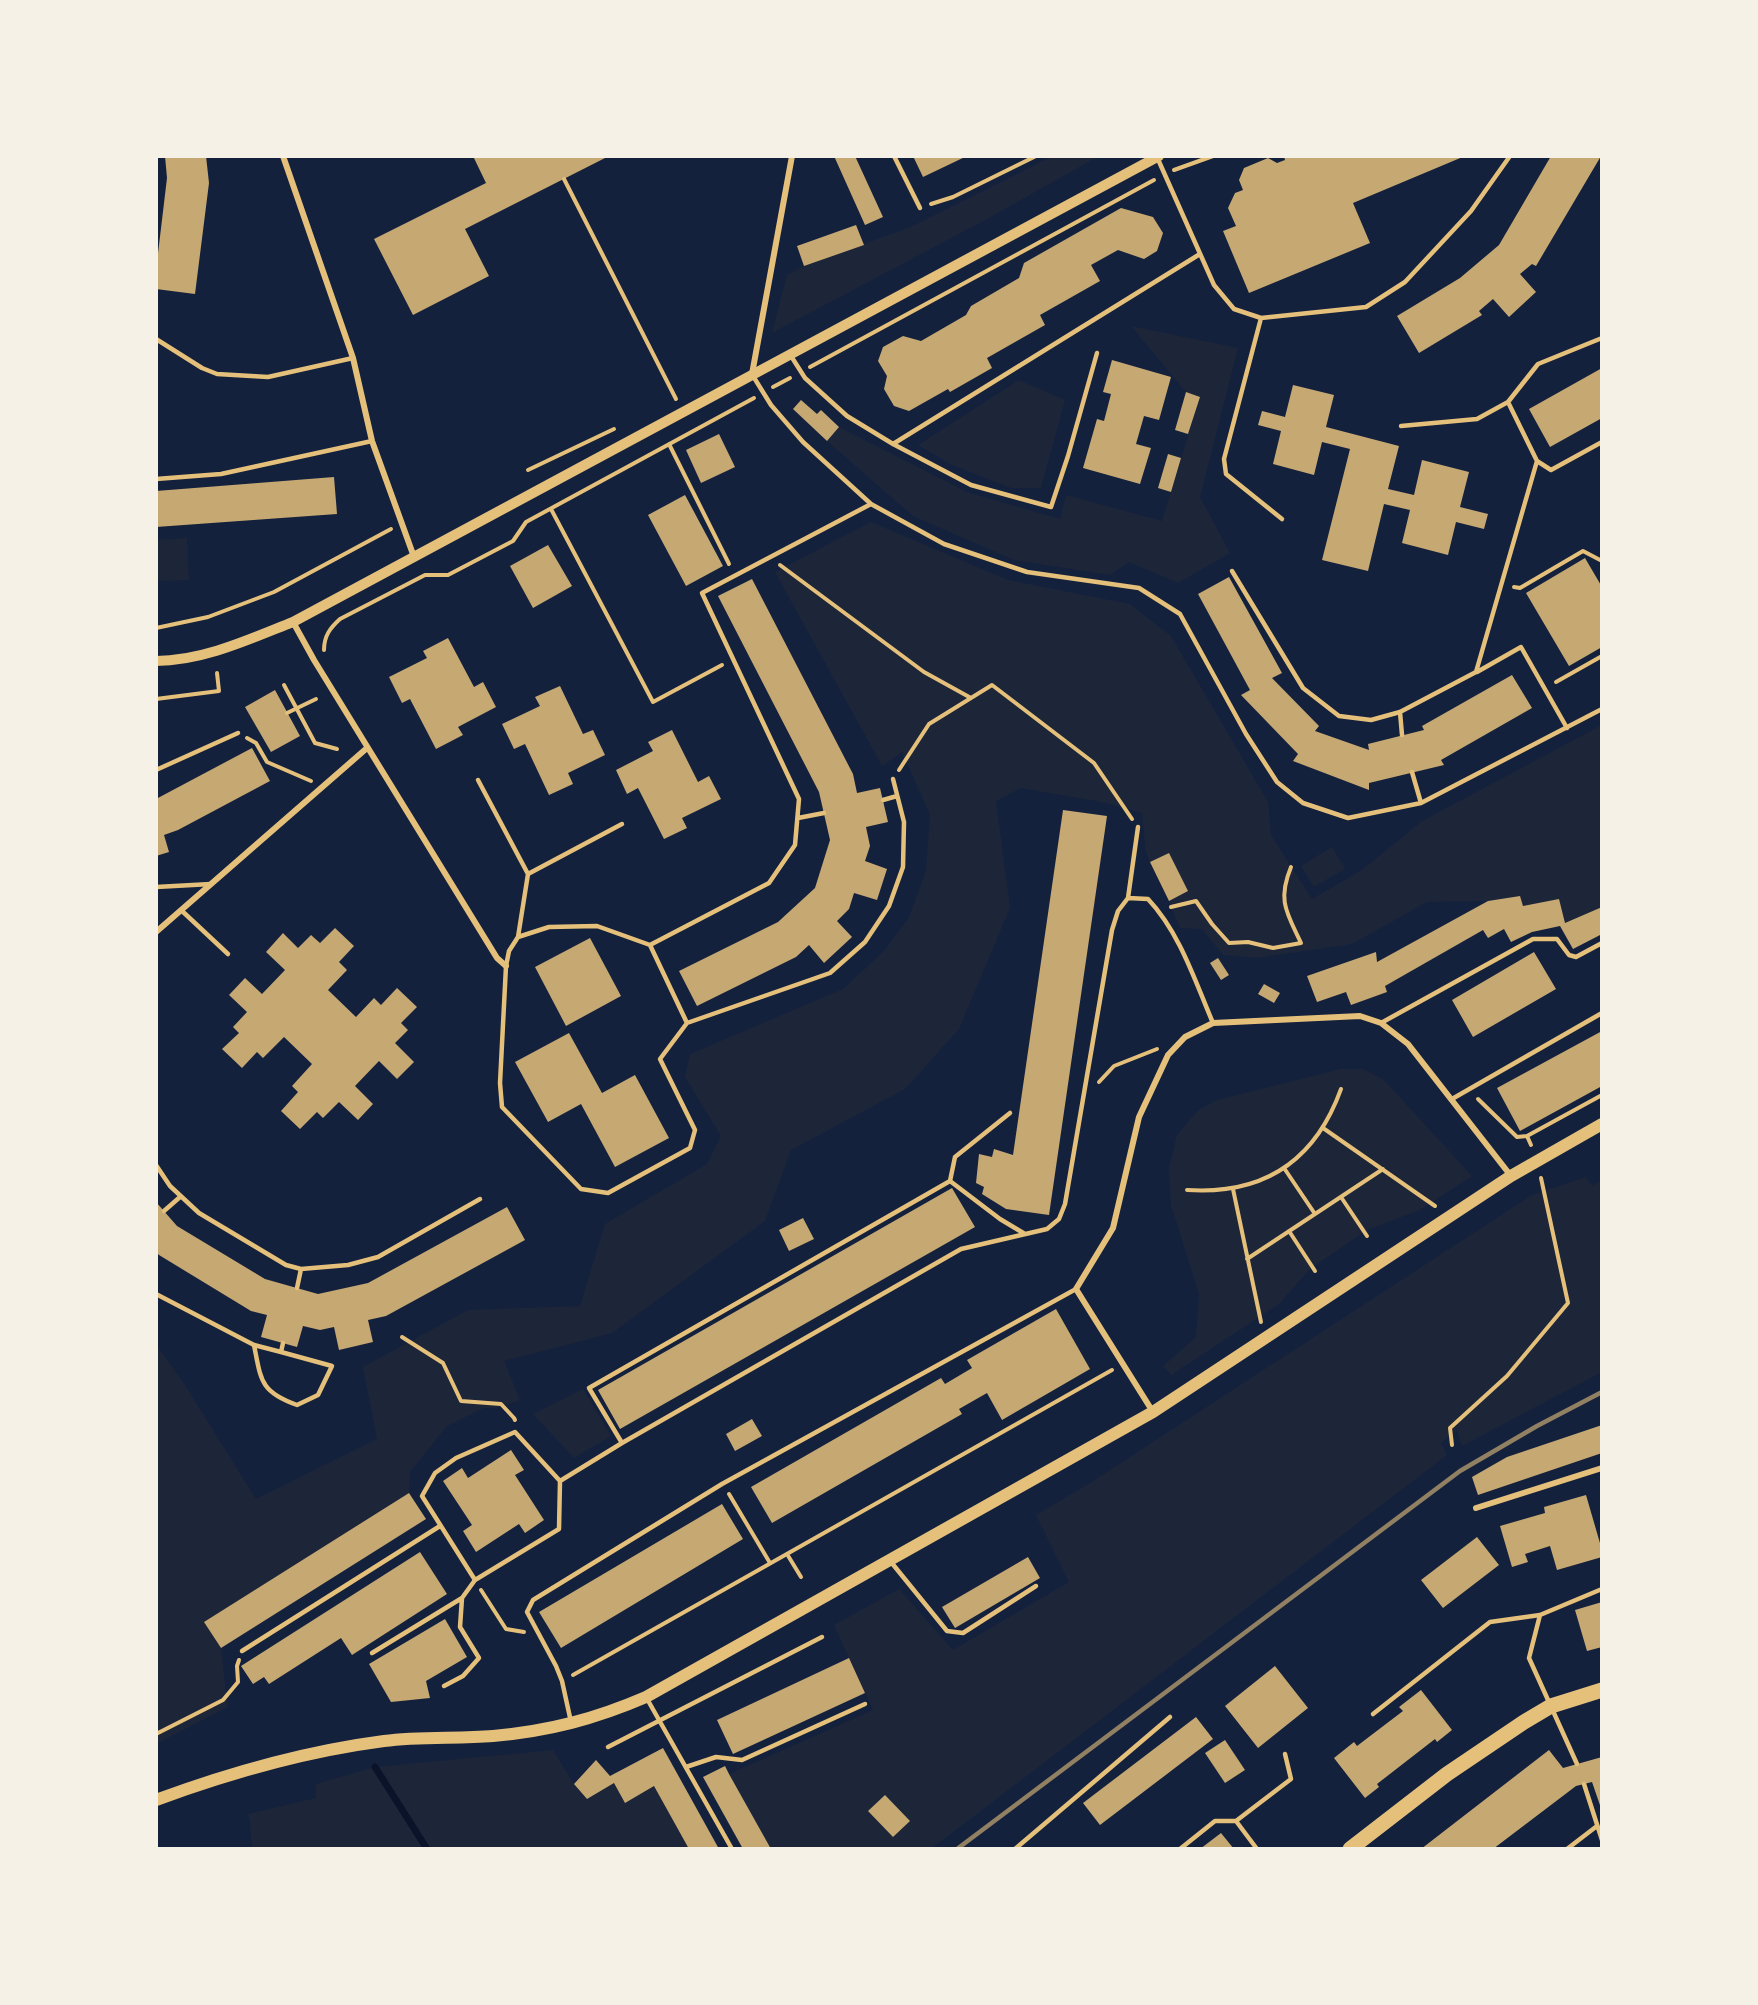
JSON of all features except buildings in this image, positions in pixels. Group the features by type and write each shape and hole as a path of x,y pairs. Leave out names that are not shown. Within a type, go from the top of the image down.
{"main road":[{"path":"156,1800 257,1767 338,1749 386,1740 493,1736 571,1724 611,1712 646,1697 1153,1412 1511,1176 1602,1124"},
{"path":"1350,1849 1447,1774 1524,1722 1551,1706 1602,1690"}],"street":[{"path":"284,156 353,358 372,441 414,557"},
{"path":"752,374 792,156"},
{"path":"156,661 168,661 228,648 293,622 1158,156"},
{"path":"293,622 367,748 497,958 506,966"},
{"path":"156,932 367,748"},
{"path":"1153,1412 1076,1289 1113,1228 1139,1117 1168,1055 1185,1037 1213,1023 1360,1016 1382,1023 1408,1044 1511,1176"},
{"path":"1476,1508 1602,1468"}],"lane":[{"path":"894,156 920,208"},
{"path":"1158,156 1214,285 1234,309 1261,318 1366,307 1405,282 1471,211 1510,156"},
{"path":"892,444 1200,254"},
{"path":"1261,318 1224,459 1226,474 1282,519"},
{"path":"1401,426 1477,419 1508,402 1538,364 1602,338"},
{"path":"156,339 202,368 217,374 268,377 353,358"},
{"path":"789,354 805,378 848,416 892,444 971,485 1051,507 1097,353"},
{"path":"752,374 771,405 803,442 871,504 944,544 1027,572 1139,588 1180,614 1246,734 1278,782 1303,803 1348,818 1421,804 1602,709"},
{"path":"1508,402 1537,461 1551,470 1602,442"},
{"path":"156,479 221,474 372,441"},
{"path":"1476,672 1537,461"},
{"path":"650,945 769,883 795,845 798,799 702,592 871,504"},
{"path":"1233,571 1303,688 1339,716 1371,720 1400,712 1521,646 1567,728"},
{"path":"1400,712 1401,735"},
{"path":"156,770 238,733"},
{"path":"1412,772 1421,804"},
{"path":"478,780 528,874 518,936 509,951 506,966 500,1083 502,1107 581,1189 608,1193 690,1148 695,1130 660,1059 687,1023 830,973 864,942 890,906 903,867 904,822 893,779"},
{"path":"883,800 897,796"},
{"path":"798,818 824,813"},
{"path":"528,874 622,824"},
{"path":"560,1481 622,1443 961,1249 1047,1230 1059,1219 1065,1204 1112,930 1118,911 1128,898 1138,827"},
{"path":"156,887 211,884"},
{"path":"1128,898 1148,899 1162,915 1188,964 1213,1023"},
{"path":"181,910 228,954"},
{"path":"518,936 549,927 597,926 650,945 687,1023"},
{"path":"1382,1023 1533,939 1557,939 1569,955 1576,957 1602,944"},
{"path":"1452,1099 1602,1013"},
{"path":"622,1443 589,1388 950,1181 955,1157 1010,1113"},
{"path":"156,1165 170,1186 199,1213 286,1265 301,1269 348,1265 378,1257 480,1199"},
{"path":"950,1181 1024,1234"},
{"path":"164,1211 180,1197"},
{"path":"297,1288 301,1269"},
{"path":"571,1724 562,1681 556,1666 526,1612 533,1600 723,1484 1076,1289"},
{"path":"156,1294 254,1345 332,1366 318,1395 297,1405 276,1398 261,1378 254,1345"},
{"path":"281,1352 283,1343"},
{"path":"372,1653 462,1598 475,1580 559,1529 560,1481 515,1432 456,1458 435,1473 422,1496 475,1580"},
{"path":"242,1651 440,1526"},
{"path":"890,1560 947,1631 963,1633 1036,1586"},
{"path":"1373,1714 1490,1622 1540,1615 1602,1589"},
{"path":"444,1686 464,1676 479,1658 460,1627 462,1598"},
{"path":"1540,1615 1528,1658 1577,1764"},
{"path":"608,1747 822,1637"},
{"path":"646,1697 732,1849"},
{"path":"686,1767 716,1757 742,1760 865,1704"},
{"path":"1015,1849 1170,1717"},
{"path":"1180,1849 1215,1821 1236,1821 1291,1779 1285,1754"},
{"path":"1584,1784 1602,1840"},
{"path":"1236,1821 1257,1849"},
{"path":"1567,1849 1597,1826"}],"path":[{"path":"920,208 953,197 1036,156"},
{"path":"324,655 324,641 330,628 340,619 425,575 448,575 476,561 513,541 526,522 1165,174 1213,156"},
{"path":"564,179 693,432"},
{"path":"669,444 730,565"},
{"path":"551,509 653,702 709,672"},
{"path":"156,628 208,617 274,592 402,523"},
{"path":"1502,584 1520,588 1583,551 1602,561"},
{"path":"770,557 924,672 971,698"},
{"path":"1545,688 1602,656"},
{"path":"156,699 219,691 217,673"},
{"path":"284,685 315,742 337,749"},
{"path":"906,758 930,724 992,685 1094,762 1138,827"},
{"path":"287,713 316,699"},
{"path":"238,733 256,744 267,762 317,783 322,788"},
{"path":"1162,915 1171,907 1196,901 1229,943 1248,942 1273,948 1301,943 1284,906 1284,884 1292,867"},
{"path":"1084,1097 1114,1066 1185,1037"},
{"path":"1187,1190 1233,1189 1260,1181 1284,1168 1306,1150 1323,1128 1334,1109 1341,1089"},
{"path":"1469,1090 1517,1137 1527,1136 1602,1095"},
{"path":"1323,1128 1435,1206"},
{"path":"1452,1445 1450,1428 1507,1376 1568,1303 1538,1160"},
{"path":"1284,1168 1315,1214"},
{"path":"1247,1259 1383,1169"},
{"path":"1233,1189 1261,1322"},
{"path":"1341,1197 1367,1236"},
{"path":"1289,1232 1315,1271"},
{"path":"402,1337 443,1363 461,1401 501,1404 514,1418"},
{"path":"562,1681 1112,1370"},
{"path":"723,1484 770,1563"},
{"path":"787,1554 801,1577"},
{"path":"484,1595 506,1629"},
{"path":"156,1734 223,1700 238,1682 237,1666 242,1651"}],"shaded area":[{"path":"1053,156 1099,156 987,219 772,333 787,275 804,266 913,226"},
{"path":"1131,326 1238,348 1200,497 1230,553 1178,583 1129,562 1110,575 1014,560 913,516 827,441 839,427 967,492 1060,519 1066,495 1162,521 1200,397 1186,392"},
{"path":"1019,380 1065,400 1041,488 1011,488 950,464 918,445"},
{"path":"871,522 1008,580 1130,604 1171,636 1268,802 1271,835 1312,899 1362,870 1422,821 1602,725 1602,907 1565,923 1559,900 1523,906 1519,896 1488,901 1427,902 1352,944 1256,958 1223,955 1202,929 1180,928 1169,901 1188,891 1169,853 1150,862 1146,853 1142,813 1107,803 1021,788 996,801 1010,908 959,1029 905,1089 791,1150 765,1221 612,1333 504,1361 520,1400 497,1408 483,1408 447,1426 410,1472 409,1493 205,1622 221,1648 228,1707 156,1744 156,1344 183,1382 256,1499 377,1439 363,1367 468,1310 580,1306 605,1224 707,1164 721,1136 685,1077 690,1054 843,989 884,951 909,917 926,871 930,815 902,752 882,766 775,572"},
{"path":"187,538 189,580 156,581 156,540"},
{"path":"1332,847 1345,869 1314,887 1301,866"},
{"path":"1341,1069 1363,1069 1384,1080 1472,1176 1420,1210 1367,1230 1310,1269 1279,1304 1171,1375 1163,1366 1196,1337 1199,1294 1171,1205 1169,1168 1177,1135 1197,1111 1217,1100"},
{"path":"1586,1177 1592,1186 1602,1180 1602,1372 1462,1446 1457,1430 1441,1443 1447,1455 931,1849 771,1849 729,1774 873,1710 834,1625 899,1589 953,1650 1069,1582 1036,1515 1090,1483 1532,1195"},
{"path":"583,1389 611,1436 574,1458 533,1414"},
{"path":"553,1750 574,1784 587,1799 614,1783 625,1802 654,1786 689,1849 252,1849 248,1814 316,1798 316,1784 375,1767"}],"waterway":[{"path":"375,1767 427,1849"}],"railway":[{"path":"957,1849 1460,1471 1537,1426 1602,1392"}]}
